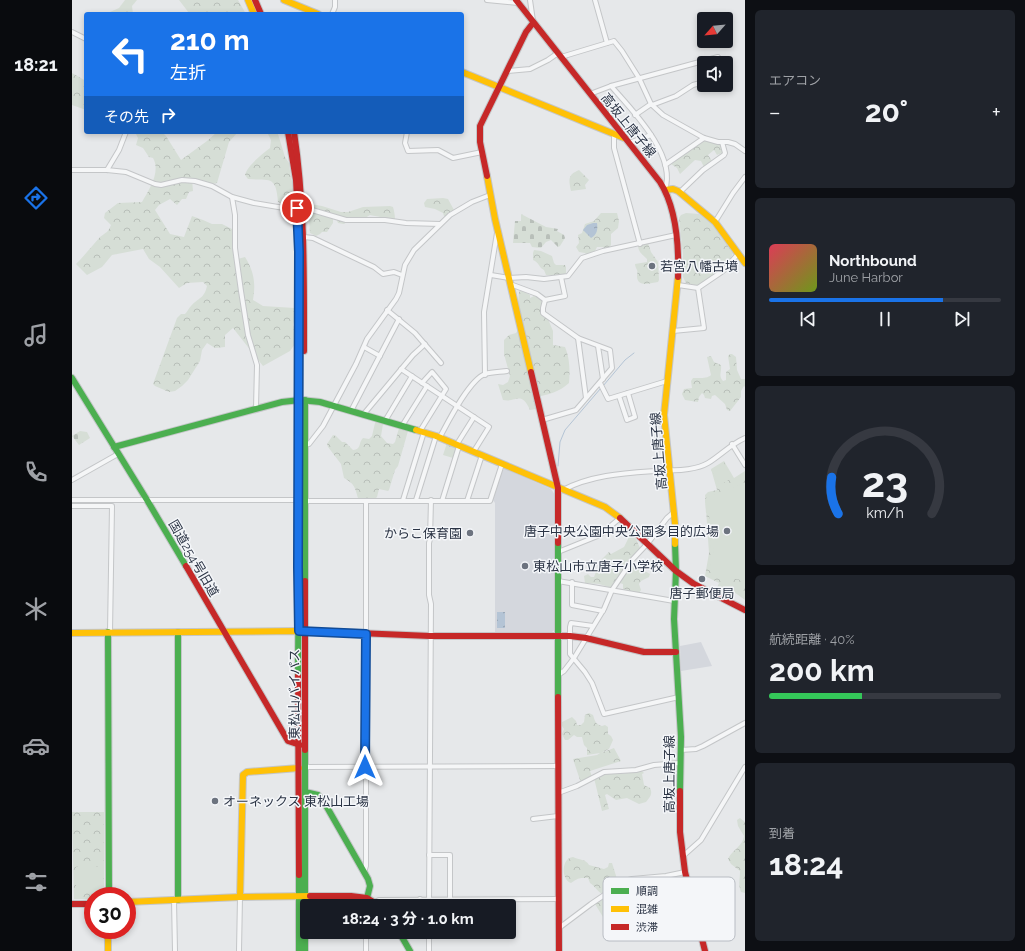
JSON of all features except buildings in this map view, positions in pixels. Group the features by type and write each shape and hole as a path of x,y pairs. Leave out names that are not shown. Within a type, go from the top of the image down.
{"main road":[{"path":"248,0 253,12"},
{"path":"255,0 260,12"},
{"path":"284,0 313,12"},
{"name":"高坂上唐子線","path":"517,1 654,174 665,190 672,210 679,260 678,285 664,415 671,470 674,512 676,570 674,601 681,750 680,832 682,856 686,877"},
{"path":"533,23 526,32 480,126 480,142 498,231 542,420 561,489 558,552 559,951"},
{"path":"464,73 614,133 628,141"},
{"name":"東松山バイパス","path":"288,134 296,180 299,238 302,400 305,443 302,500"},
{"name":"東松山バイパス","path":"294,134 300,172 304,237 302,400 302,897"},
{"path":"665,190 675,190 680,192 715,222 745,264"},
{"name":"国道254号旧道","path":"72,378 147,500 223,632 288,740 294,744 300,745"},
{"path":"114,447 134,440 282,402 302,400 320,402 438,436 605,507 620,518 676,570 703,589 745,610"},
{"path":"72,633 302,631 430,636 570,636 586,638 644,652 676,652"},
{"name":"東松山バイパス","path":"302,631 300,745 305,792 302,897"},
{"path":"109,632 109,887"},
{"path":"176,900 178,632"},
{"path":"240,897 243,775 248,772 302,767"},
{"path":"136,902 240,897 351,896 366,898 369,882 324,802 318,795 305,792"},
{"path":"300,951 302,897"},
{"path":"302,897 305,951"},
{"path":"72,904 84,904"},
{"path":"108,939 108,951"},
{"path":"403,939 410,951"},
{"name":"高坂上唐子線","path":"703,941 706,951"}],"street":[{"path":"333,12 335,8 335,0"},
{"path":"487,0 517,1"},
{"path":"530,0 533,23"},
{"path":"595,0 607,43"},
{"path":"72,32 84,38"},
{"path":"506,71 530,69 559,55 614,41 639,78 652,105 664,115 704,138 735,144 745,151"},
{"path":"590,94 611,86 697,63"},
{"path":"635,115 652,105 676,96 697,84"},
{"path":"611,86 651,135 660,151 665,165 667,181 665,190"},
{"path":"614,133 614,148 640,244"},
{"path":"107,170 119,150 125,134"},
{"path":"407,134 405,144 408,151 438,150 453,158 482,152"},
{"path":"628,141 651,135"},
{"path":"665,165 704,138"},
{"path":"680,192 703,170 724,155 725,153 722,142"},
{"path":"72,170 107,170 126,172 161,185 182,180 195,181 212,186 232,196 254,203 290,209 312,210 346,220 385,220 406,223 440,224"},
{"path":"715,222 745,177"},
{"path":"305,443 309,444 323,426 372,331 399,293 402,275 409,257 414,250 450,215 460,208 490,194"},
{"path":"232,196 235,216 235,248 241,290 248,335 257,365 256,408"},
{"path":"484,375 484,312 498,231"},
{"path":"510,281 568,276 582,258 603,251 676,235"},
{"path":"304,237 313,238 374,267 383,274 394,272 402,275"},
{"path":"678,285 698,288 723,272 738,254"},
{"path":"491,275 510,281 537,294 545,300 565,296 561,277"},
{"path":"673,331 704,328 698,288"},
{"path":"542,420 576,410 612,368 610,350 578,338 543,313 545,300"},
{"path":"387,310 399,319 425,344 441,363"},
{"path":"351,411 399,319"},
{"path":"578,338 586,398"},
{"path":"363,414 401,369 425,344"},
{"path":"364,346 380,356"},
{"path":"598,346 601,381 608,399 667,381"},
{"path":"401,369 489,427 474,451"},
{"path":"416,500 438,436 473,384 484,375 507,371"},
{"path":"403,500 422,432 446,389 432,372 422,383"},
{"path":"385,421 412,376"},
{"path":"402,426 427,386"},
{"path":"619,396 627,420 635,417 628,393"},
{"path":"442,501 458,445 474,417"},
{"path":"561,489 606,475 702,466 710,462 732,444 745,438"},
{"path":"732,444 745,465"},
{"path":"72,480 118,454"},
{"path":"467,501 482,455"},
{"path":"72,500 490,500 502,464"},
{"path":"429,899 431,604 429,595 429,544 431,500"},
{"path":"364,872 366,866 366,501"},
{"path":"72,506 112,506 109,632"},
{"path":"558,675 564,671 574,658 603,611 612,590 633,559 648,543 667,518 674,512"},
{"path":"558,552 600,535 620,518"},
{"path":"558,581 572,582 674,601"},
{"path":"572,582 572,605 603,611"},
{"path":"593,626 573,622 570,625 570,654 592,683 604,714 679,697"},
{"path":"681,750 696,749 745,723"},
{"path":"558,793 577,786 604,772 636,770 654,765 680,763"},
{"path":"302,767 558,766"},
{"path":"682,856 700,840 745,767"},
{"path":"533,819 558,816"},
{"path":"429,855 450,855 450,899"},
{"path":"655,877 685,872"},
{"path":"559,928 603,895"},
{"path":"239,951 240,897"},
{"path":"516,899 559,899"},
{"path":"174,951 176,900"},
{"path":"366,939 366,951"},
{"path":"429,939 429,951"}],"shaded area":[{"name":"東松山市立唐子小学校","path":"505,469 551,489 555,495 555,629 552,632 495,632 495,503 493,500 502,470"},
{"path":"701,642 712,666 681,671 680,646"}],"green space":[{"path":"125,0 137,0 132,6 133,12 110,12 119,8"},
{"path":"179,0 238,0 245,12 188,12"},
{"path":"72,73 84,80 84,109 72,105"},
{"path":"136,134 164,134 181,160 215,134 236,134 229,142 217,183 211,184 192,179 193,191 189,192 186,199 182,199 177,205 170,199 159,205 155,210 170,234 184,237 192,216 212,224 222,224 232,229 234,260 245,257 248,262 254,283 253,300 263,306 295,308 293,325 295,329 295,344 290,351 263,366 233,328 225,335 225,347 215,348 207,343 202,350 200,361 188,380 175,391 169,392 153,384 177,318 181,314 185,314 191,306 203,296 207,286 203,282 187,283 179,288 160,267 149,259 143,249 112,255 102,267 87,275 76,264 100,237 109,230 111,225 104,218 105,213 118,203 142,202 151,186 155,175 155,163 153,158 149,157 143,148 136,145 138,138"},
{"path":"268,134 278,134 285,157 289,163 291,179 294,184 294,192 288,201 283,204 278,202 277,193 273,183 266,180 248,179 245,175 252,164 270,148 271,140"},
{"path":"708,140 721,144 722,153 717,155 714,150 708,155 712,161 704,167 701,161 695,160 680,174 677,168 671,164 701,142"},
{"path":"579,170 589,180 585,185 586,189 571,191 570,178 572,174"},
{"path":"427,199 448,199 454,210 450,216 444,216 443,213 435,209 425,207 424,203"},
{"path":"310,204 341,212 348,212 363,207 390,206 393,207 395,219 391,220 370,215 365,218 352,218 344,224 338,223 335,216 328,212 309,207"},
{"path":"311,212 333,219 333,223 327,232 322,232 316,236 310,233 309,218"},
{"path":"601,213 617,213 619,221 618,228 611,234 611,245 609,248 604,249 603,247 597,247 595,251 587,255 579,252 576,247 579,243 578,235 582,233 585,224 594,221"},
{"path":"686,213 699,214 712,224 733,253 729,262 723,269 699,285 686,283 683,277 683,254 679,218 681,215"},
{"path":"521,214 546,227 558,229 557,231 564,235 565,238 560,246 558,247 551,240 546,242 541,248 532,247 530,243 513,243 515,221 521,221"},
{"path":"648,243 651,252 658,262 658,282 645,284 639,282 638,280 635,264 647,262 647,259 638,247 638,245"},
{"path":"534,250 541,251 552,256 556,265 565,265 566,273 564,275 546,275 544,270 537,262 533,260"},
{"path":"521,290 530,295 530,298 536,295 542,301 541,312 542,315 548,319 553,331 553,345 565,347 568,356 570,374 569,383 562,388 553,393 534,397 537,405 536,409 530,410 524,400 503,400 498,384 503,385 508,382 510,376 504,354 504,340 509,335 516,333 523,323 518,303 519,292"},
{"path":"730,354 736,357 737,370 741,379 745,379 745,387 744,386 741,391 741,397 730,411 727,410 725,404 715,395 712,396 711,399 705,398 702,393 698,402 685,400 682,394 684,389 692,388 691,381 693,378 705,378 711,375 707,357 711,356 714,362 721,365 720,375 723,381 726,380 726,372 730,369 728,356"},
{"path":"377,421 383,424 381,436 387,443 393,444 395,442 399,428 408,431 398,466 395,470 389,490 379,489 375,499 362,499 358,498 354,486 344,478 341,464 327,444 333,435 342,442 345,442 353,450 356,449 359,447 363,438 369,439 372,436 375,423"},
{"path":"80,431 87,432 90,438 79,445 72,436"},
{"path":"447,443 457,447 453,458 443,455"},
{"name":"唐子中央公園中央公園多目的広場","path":"724,461 734,478 745,471 745,600 734,592 726,598 715,592 719,583 705,576 709,553 705,495 708,492 717,490 711,469"},
{"path":"724,463 732,478 720,485 711,470"},
{"name":"唐子中央公園中央公園多目的広場","path":"745,483 745,581 713,573 710,568 714,549 711,548 709,513 706,513 705,500 707,497"},
{"path":"632,535 636,539 640,548 622,571 626,574 629,569 636,564 650,574 649,577 641,581 639,584 641,590 639,593 623,589 623,584 616,582 612,588 599,584 585,583 584,576 588,574 591,577 594,577 596,572 603,565 600,561 609,552 611,554 624,547 629,537"},
{"path":"589,713 593,715 598,724 608,727 608,734 613,740 609,749 601,753 614,748 621,761 590,771 592,777 581,783 573,759 597,755 600,753 587,755 587,748 584,745 582,737 577,737 574,735 568,740 565,740 562,734 564,729 562,722 572,717 576,721 577,725 581,725 584,722 585,715"},
{"path":"605,755 607,762 593,767 590,760"},
{"path":"642,771 644,773 642,774 644,785 650,788 651,792 650,797 646,802 639,804 627,798 616,800 607,794 605,795 609,809 602,811 594,778 603,773 620,774"},
{"path":"72,812 104,812 104,887 84,887 84,899 74,899"},
{"path":"740,818 745,822 745,893 741,892 740,889 740,871 731,864 728,859 742,843 744,836 738,826 737,820"},
{"path":"573,857 588,863 589,865 604,869 608,867 609,863 612,863 616,877 603,877 603,917 595,904 602,894 590,883 588,878 580,878 571,883 565,878 564,865 569,858"},
{"path":"76,867 102,867 102,887 84,887 84,893 76,893"}],"water":[{"path":"597,223 597,230 596,234 591,238 583,230 587,225"},
{"path":"497,612 505,612 505,628 497,628"}],"waterway":[{"path":"603,386 625,360 634,353"},
{"path":"558,466 560,442 565,430 601,388"}],"traffic: fast":[{"path":"298,676 300,335"},
{"path":"72,378 186,566"},
{"path":"114,447 282,402 300,400 320,402 416,430"},
{"path":"305,400 305,581"},
{"path":"558,543 558,697"},
{"path":"675,544 676,571 674,619 681,737 680,791"},
{"path":"108,632 109,887"},
{"path":"178,632 178,900"},
{"path":"305,750 305,951"},
{"path":"305,792 318,795 324,802 368,879 370,886 367,898"},
{"path":"299,875 299,951"},
{"path":"403,939 410,951"}],"traffic: slow":[{"path":"248,0 253,12"},
{"path":"284,0 313,12"},
{"path":"464,73 624,138"},
{"path":"487,176 495,219 531,372"},
{"path":"665,190 673,189 678,191 715,222 745,263"},
{"path":"675,544 675,524 664,415 678,277"},
{"path":"416,430 436,436 605,507 620,518"},
{"path":"72,633 334,632"},
{"path":"240,897 243,775 247,772 299,768"},
{"path":"136,902 240,897 310,896"},
{"path":"108,939 108,951"}],"traffic: jam":[{"path":"255,0 260,12"},
{"path":"516,0 660,182 670,204 676,228 678,277"},
{"path":"487,176 480,142 480,126 526,32 533,23"},
{"path":"288,134 296,180 299,238 300,335"},
{"path":"294,134 298,159 302,214 304,351"},
{"path":"531,372 558,488 558,543"},
{"path":"620,518 676,571 694,584 745,610"},
{"path":"186,566 288,741 300,745"},
{"path":"305,581 305,750"},
{"path":"334,632 430,636 570,636 586,638 644,652 676,652"},
{"path":"298,676 299,875"},
{"path":"558,697 559,951"},
{"path":"680,791 680,832 686,877"},
{"path":"310,896 351,896 369,899"},
{"path":"72,904 84,904"},
{"path":"702,941 705,951"}],"place":[{"name":"若宮八幡古墳","path":"652,266"},
{"name":"唐子中央公園中央公園多目的広場","path":"727,531"},
{"name":"からこ保育園","path":"470,533"},
{"name":"東松山市立唐子小学校","path":"525,566"},
{"name":"唐子郵便局","path":"702,579"},
{"name":"オーネックス 東松山工場","path":"215,801"}],"route":[{"path":"297,208 299,238 300,400 298,567 299,631 366,634 365,767"}]}
